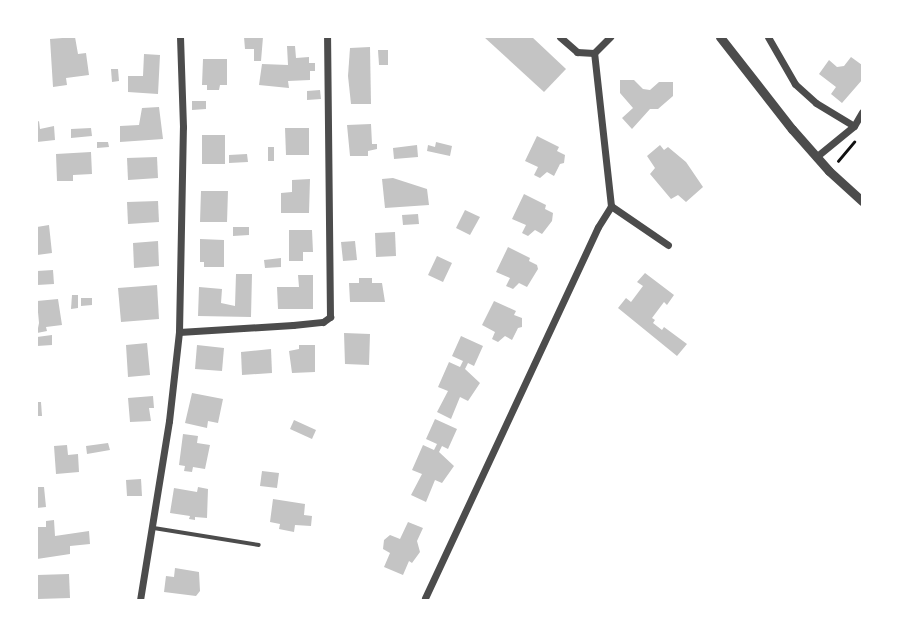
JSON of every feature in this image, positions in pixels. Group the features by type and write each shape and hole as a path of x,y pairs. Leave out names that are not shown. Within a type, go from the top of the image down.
{"street":[{"path":"140,600 169,421 178,332 183,127 180,37"},
{"path":"178,332 293,326 323,322 330,317 327,37"},
{"path":"560,37 577,52 594,53 610,37"},
{"path":"720,37 816,157 862,201"},
{"path":"768,37 795,84 816,103 854,126"},
{"path":"425,598 598,227 611,206 594,53"},
{"path":"816,157 854,126 862,112"},
{"path":"611,206 668,245"}],"lane":[{"path":"151,528 259,545"}],"path":[{"path":"829,171 855,141"}],"building":[{"path":"75,37 78,54 86,53 89,75 66,78 67,85 53,87 50,39"},
{"path":"244,37 263,37 261,61 254,61 254,49 245,49"},
{"path":"484,37 532,37 566,69 544,92"},
{"path":"287,46 295,46 296,58 309,57 309,63 315,63 315,71 310,71 310,80 288,81 289,88 259,85 262,64 288,65"},
{"path":"370,47 371,104 351,104 348,76 350,48"},
{"path":"378,50 388,50 388,65 379,65"},
{"path":"144,54 160,55 158,94 128,92 128,76 143,76"},
{"path":"851,57 862,65 862,80 842,103 831,94 836,87 819,74 829,60 837,67 844,66"},
{"path":"203,59 227,59 227,85 220,85 219,90 207,90 207,85 202,85"},
{"path":"111,69 118,69 119,81 112,82"},
{"path":"620,80 634,80 643,89 650,90 659,82 673,82 673,96 658,109 650,109 632,129 622,118 633,108 620,93"},
{"path":"320,90 321,99 307,100 307,91"},
{"path":"192,101 206,101 206,109 192,110"},
{"path":"159,107 163,139 120,142 120,126 139,125 142,108"},
{"path":"39,121 40,129 54,126 55,140 37,142"},
{"path":"371,124 372,144 377,144 377,149 368,151 368,156 350,156 347,125"},
{"path":"91,128 92,136 71,138 71,129"},
{"path":"285,128 309,128 309,155 286,155"},
{"path":"202,135 225,135 225,164 202,164"},
{"path":"537,136 559,147 557,151 565,155 564,163 560,164 554,176 547,172 540,178 534,175 538,167 525,161"},
{"path":"97,142 108,142 109,147 97,148"},
{"path":"436,142 452,146 450,156 427,151 428,145 435,147"},
{"path":"417,145 418,157 394,159 393,148"},
{"path":"660,145 664,150 668,147 686,162 703,187 686,202 678,195 671,199 650,174 655,168 647,156"},
{"path":"268,147 274,147 274,161 268,161"},
{"path":"91,152 92,174 73,175 73,181 57,181 56,154"},
{"path":"247,154 248,162 229,163 229,155"},
{"path":"157,157 158,178 128,180 127,158"},
{"path":"393,178 427,189 429,205 385,208 382,179"},
{"path":"310,179 309,213 281,213 281,193 292,192 292,180"},
{"path":"201,191 228,191 227,222 200,222"},
{"path":"524,194 546,205 545,209 553,213 552,221 542,234 535,230 528,236 522,233 526,225 512,219"},
{"path":"158,201 159,222 128,224 127,202"},
{"path":"465,210 480,217 470,235 456,228"},
{"path":"418,214 419,224 403,225 402,215"},
{"path":"49,225 52,253 37,255 37,227"},
{"path":"233,227 249,227 249,235 233,236"},
{"path":"289,230 312,230 313,252 303,252 303,261 289,261"},
{"path":"395,232 396,256 376,257 375,233"},
{"path":"200,239 224,240 224,267 204,267 204,262 200,262"},
{"path":"158,241 159,266 134,268 133,243"},
{"path":"355,241 357,260 343,261 341,242"},
{"path":"508,247 530,258 529,261 537,265 538,269 527,287 519,283 513,289 506,286 510,278 496,272"},
{"path":"437,256 452,263 443,282 428,275"},
{"path":"281,258 281,267 265,268 264,260"},
{"path":"53,270 54,284 37,285 37,271"},
{"path":"645,273 674,295 667,305 664,302 652,318 655,320 653,323 662,330 664,327 687,344 677,356 618,308 626,298 631,302 643,286 637,282"},
{"path":"236,274 252,274 251,317 198,316 199,287 222,289 221,303 235,306"},
{"path":"298,275 313,275 313,309 278,309 277,287 299,287"},
{"path":"359,278 372,278 372,283 382,283 385,302 350,302 349,283 359,283"},
{"path":"157,285 159,319 121,322 118,288"},
{"path":"72,295 78,295 78,308 71,309"},
{"path":"81,298 92,298 92,305 81,306"},
{"path":"58,299 62,325 46,327 47,331 37,333 37,301"},
{"path":"494,301 516,311 514,315 522,318 522,327 518,328 512,340 505,336 498,342 492,339 495,332 482,325"},
{"path":"344,333 370,334 369,365 345,364"},
{"path":"52,335 52,345 37,346 37,337"},
{"path":"461,336 483,346 474,366 468,363 465,369 480,383 468,401 460,397 451,419 437,412 448,391 438,387 449,362 460,367 463,361 452,356"},
{"path":"147,343 150,375 128,377 126,345"},
{"path":"197,345 224,348 222,371 195,369"},
{"path":"299,345 315,345 315,372 292,373 289,351 299,349"},
{"path":"271,349 272,373 242,375 241,352"},
{"path":"192,393 223,399 218,423 208,421 207,428 185,423"},
{"path":"153,396 154,408 149,408 151,421 130,422 128,398"},
{"path":"37,402 41,402 42,416 37,416"},
{"path":"435,419 457,429 448,449 442,446 439,452 454,466 442,483 435,480 426,502 411,495 422,474 412,470 423,445 434,450 437,444 426,439"},
{"path":"294,420 316,430 312,439 290,429"},
{"path":"183,434 198,436 197,443 210,445 205,469 193,467 192,472 184,471 185,466 179,465"},
{"path":"108,443 110,450 87,454 86,446"},
{"path":"67,445 68,455 78,454 79,472 56,474 54,446"},
{"path":"262,471 279,473 277,488 260,486"},
{"path":"141,479 142,496 127,496 126,480"},
{"path":"37,487 44,487 46,507 37,508"},
{"path":"198,487 208,489 207,518 195,517 195,520 189,519 190,516 170,513 174,488 197,492"},
{"path":"273,499 305,504 304,515 312,516 311,526 295,525 294,532 279,529 280,524 270,522"},
{"path":"54,520 55,536 89,531 90,544 70,546 70,554 37,559 37,527 46,527 46,521"},
{"path":"408,522 423,528 417,541 420,552 412,563 409,561 403,575 384,567 390,553 383,549 384,540 390,535 400,539"},
{"path":"175,568 199,572 200,591 196,596 164,592 166,576 174,577"},
{"path":"69,574 70,598 38,599 37,575"}]}
